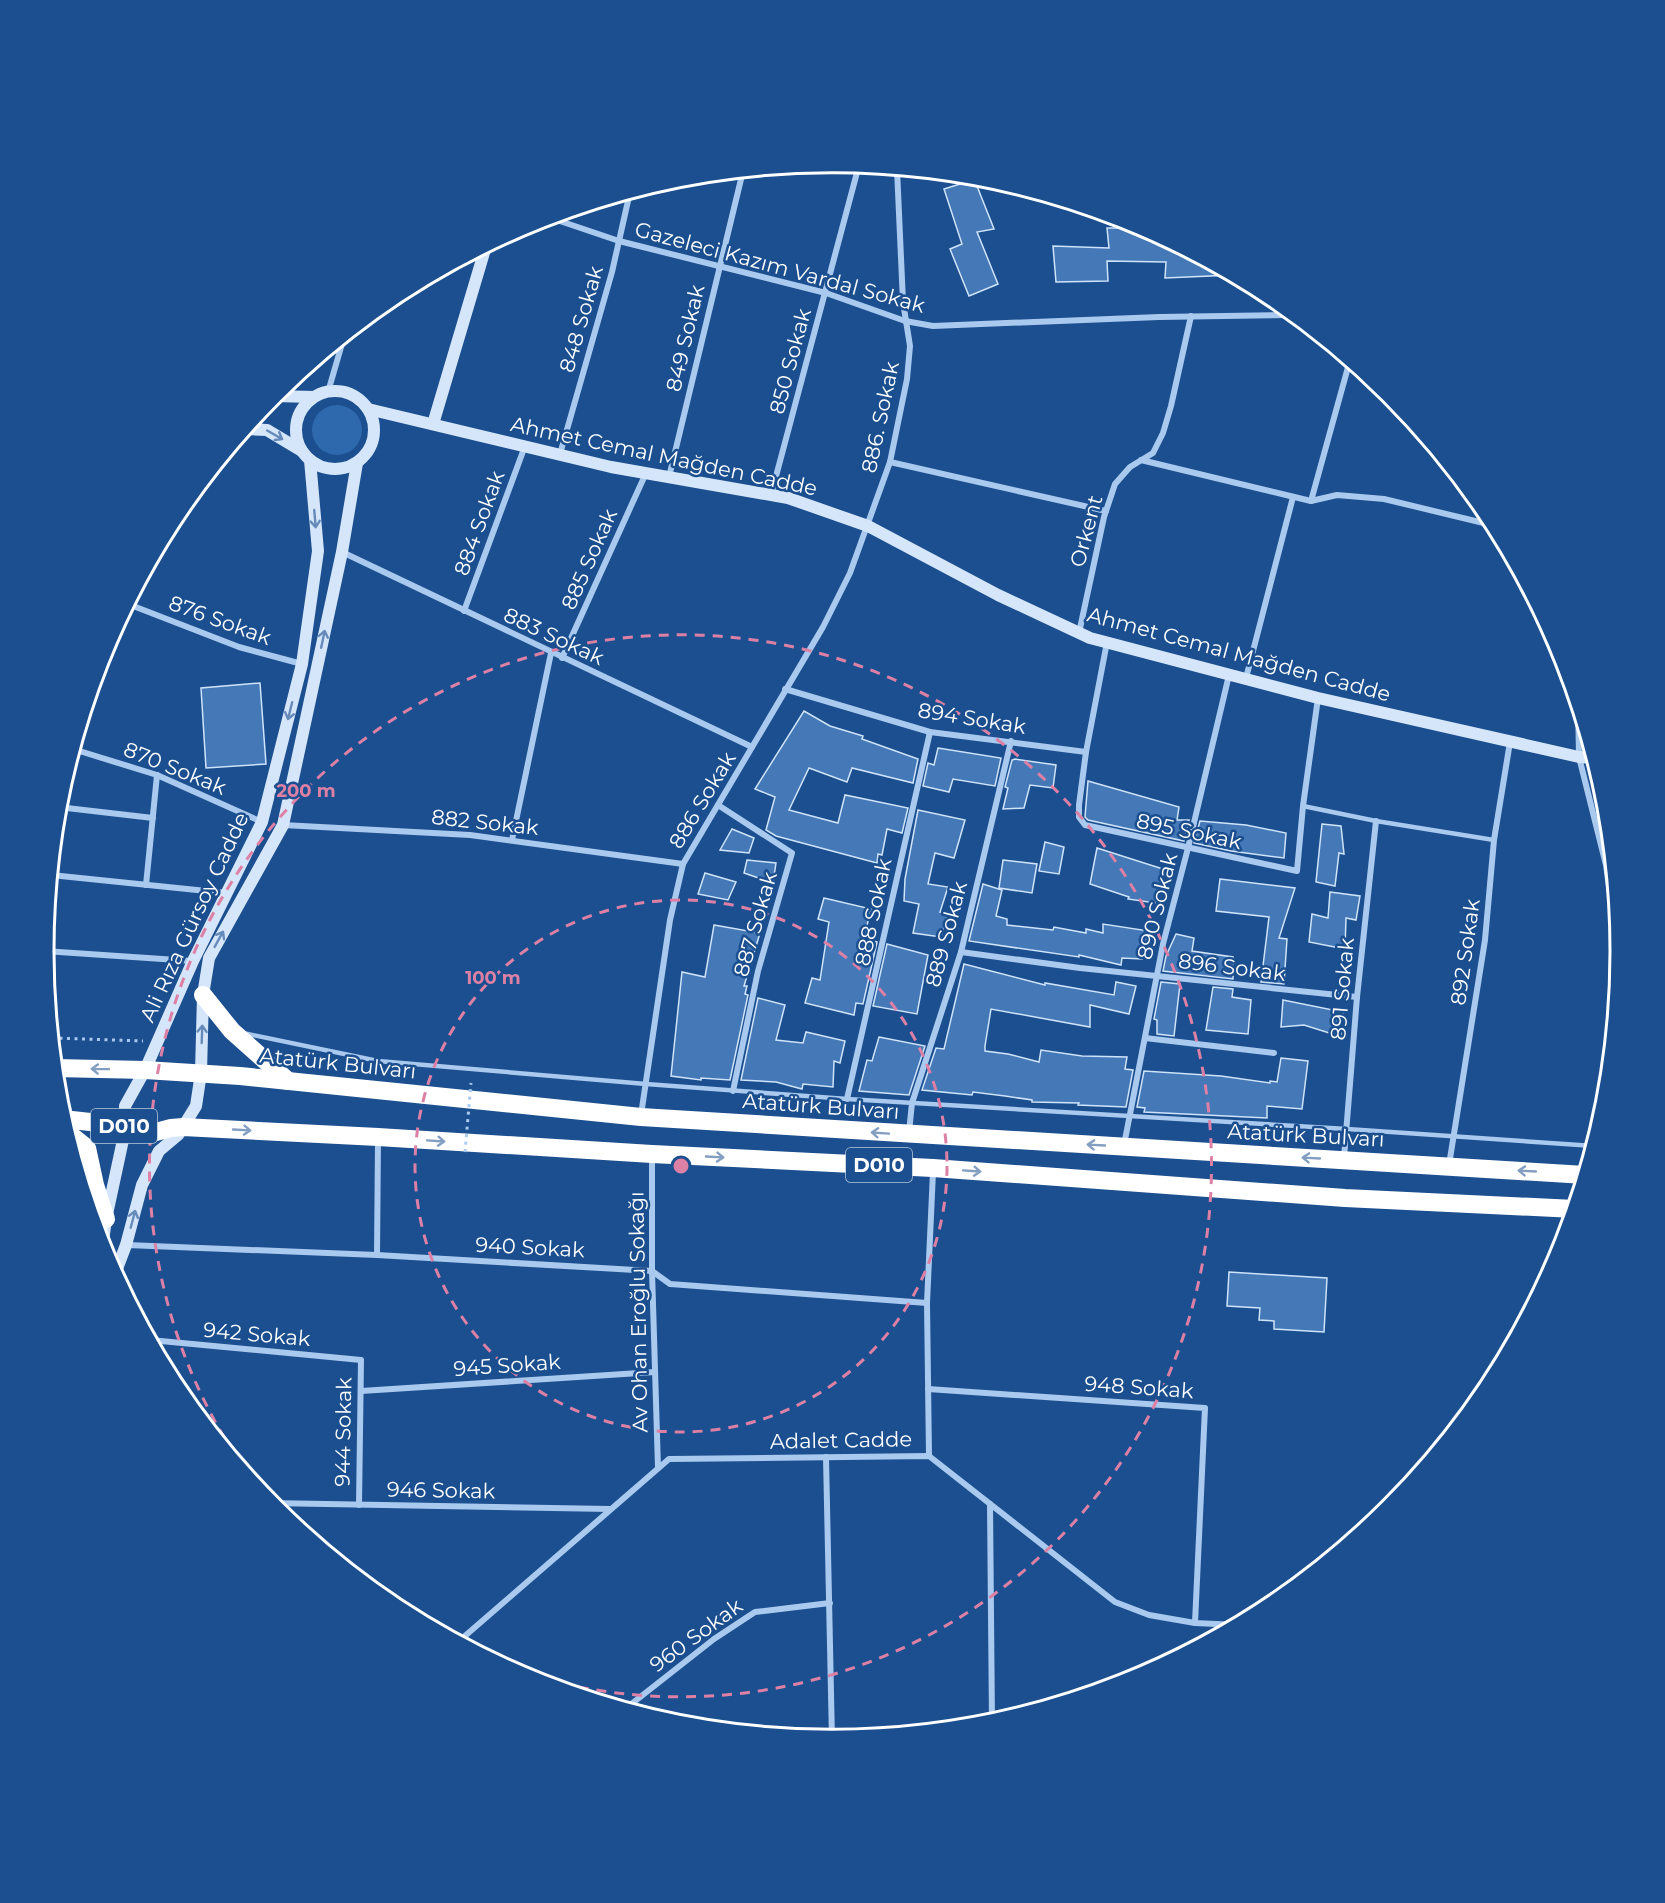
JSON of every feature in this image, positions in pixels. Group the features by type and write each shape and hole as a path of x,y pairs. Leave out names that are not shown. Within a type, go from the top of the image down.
{"highway":[{"path":"203,995 232,1031 288,1081"},
{"name":"Atatürk Bulvarı","path":"63,1068 201,1073 641,1118 1578,1174"},
{"name":"D010","path":"73,1120 126,1126 152,1133 171,1128 183,1128 378,1137 933,1168 1345,1198 1567,1209"},
{"path":"78,1141 87,1148 103,1219"}],"main road":[{"path":"433,424 483,256"},
{"path":"255,429 267,430 321,466 333,469 345,468 357,463 366,455 373,438 373,420 361,400 340,391 314,397 287,396"},
{"path":"306,456 297,440 296,428 305,405 314,397"},
{"name":"Ahmet Cemal Mağden Cadde","path":"368,409 646,473 788,498 868,526 999,595 1078,633 1318,698 1586,757"},
{"name":"Ali Rıza Gürsoy Cadde","path":"103,1223 126,1126 125,1106 262,822 302,664 318,551 306,456"},
{"name":"Ali Rıza Gürsoy Cadde","path":"119,1263 142,1185 159,1151 183,1128 196,1106 201,1073 203,995 209,958 283,825 342,552 357,463"}],"street":[{"name":"850 Sokak","path":"771,495 857,174"},
{"name":"886. Sokak","path":"868,526 891,462 910,346 903,302 897,176"},
{"name":"849 Sokak","path":"669,477 741,179"},
{"name":"848 Sokak","path":"560,454 620,241 628,201"},
{"name":"Gazeleci Kazım Vardal Sokak","path":"562,222 620,241 826,293 905,321 933,326 1191,316 1280,315"},
{"name":"Orkent","path":"1078,633 1106,511 1115,484 1130,466 1153,453 1163,433 1191,316"},
{"path":"328,392 341,349"},
{"path":"1311,501 1348,368"},
{"name":"884 Sokak","path":"464,611 525,446"},
{"path":"1141,460 1311,501 1338,495 1384,499 1482,523"},
{"path":"891,462 1106,511"},
{"name":"885 Sokak","path":"562,658 646,473"},
{"path":"1246,678 1293,497"},
{"name":"886 Sokak","path":"641,1118 670,920 683,864 822,627 850,573 868,526"},
{"name":"883 Sokak","path":"342,552 752,747"},
{"name":"876 Sokak","path":"134,606 239,647 302,664"},
{"name":"895 Sokak","path":"1107,642 1086,753 1079,805 1079,816 1086,825 1297,871 1303,806 1318,698"},
{"path":"512,840 551,653"},
{"name":"890 Sokak","path":"1124,1147 1163,944 1229,674"},
{"name":"894 Sokak","path":"784,689 930,732 1011,741 1086,753"},
{"path":"1579,731 1579,757 1605,862"},
{"name":"888 Sokak","path":"847,1099 930,732"},
{"name":"889 Sokak","path":"909,1134 912,1103 961,952 1011,741"},
{"name":"892 Sokak","path":"1449,1166 1485,940 1494,840 1510,741"},
{"name":"870 Sokak","path":"81,751 158,776 262,822"},
{"path":"146,885 158,776"},
{"name":"887 Sokak","path":"718,805 792,853 758,971 733,1091"},
{"path":"68,808 153,818"},
{"name":"891 Sokak","path":"1344,1160 1357,997 1376,821"},
{"name":"882 Sokak","path":"283,825 470,834 683,864"},
{"path":"58,876 226,893"},
{"path":"54,952 193,961"},
{"name":"896 Sokak","path":"961,952 1080,968 1357,997"},
{"path":"1145,1038 1274,1053"},
{"path":"377,1255 378,1137"},
{"name":"Av Ohan Eroğlu Sokağı","path":"652,1154 652,1271 658,1468"},
{"path":"929,1456 927,1303 933,1168"},
{"name":"940 Sokak","path":"126,1245 377,1255 652,1271 670,1284 927,1303"},
{"name":"942 Sokak","path":"158,1341 361,1360"},
{"name":"944 Sokak","path":"359,1505 361,1360"},
{"name":"945 Sokak","path":"361,1391 655,1372"},
{"name":"948 Sokak","path":"928,1389 1205,1408 1195,1623"},
{"name":"Adalet Cadde","path":"464,1637 669,1459 929,1456 1115,1602 1149,1615 1195,1623 1225,1624"},
{"path":"826,1457 832,1730"},
{"name":"946 Sokak","path":"283,1503 611,1509"},
{"path":"990,1504 992,1713"},
{"name":"960 Sokak","path":"632,1703 714,1638 755,1612 830,1603"}],"lane":[{"path":"1303,806 1376,821 1494,840"},
{"path":"232,1031 378,1061 646,1084 847,1099 1586,1145"}],"path":[{"path":"60,1038 158,1041"},
{"path":"465,1152 471,1083"}],"shaded area":[{"path":"332,405 342,405 355,412 362,425 362,435 355,448 342,455 332,455 323,451 316,444 312,435 312,425 316,416 323,409"}],"building":[{"path":"960,184 977,187 994,229 977,232 998,284 969,296 950,249 962,244 944,189"},
{"path":"1107,228 1120,228 1177,253 1219,276 1165,278 1166,262 1107,261 1108,281 1056,282 1053,246 1109,248"},
{"path":"260,683 266,764 206,768 201,688"},
{"path":"804,711 830,726 863,736 862,739 918,759 913,783 852,768 847,782 809,768 789,810 838,823 845,795 908,808 902,833 887,829 882,855 878,854 877,863 776,836 766,830 775,797 755,789"},
{"path":"938,748 1001,758 995,786 953,779 949,792 923,786 928,763 934,765"},
{"path":"1012,760 1056,765 1053,788 1030,785 1024,808 1003,809 1008,788 1005,787"},
{"path":"1088,781 1179,807 1177,820 1189,820 1184,841 1088,820 1085,817"},
{"path":"918,810 965,820 954,858 935,853 928,884 948,887 940,912 948,913 941,937 913,933 919,904 904,901 905,879"},
{"path":"1200,821 1246,825 1286,833 1284,858 1231,851 1194,843"},
{"path":"1322,824 1341,826 1344,854 1339,853 1335,886 1316,882"},
{"path":"732,829 754,838 749,853 720,850"},
{"path":"1045,842 1064,847 1059,874 1039,871"},
{"path":"1097,848 1163,869 1155,903 1128,899 1129,897 1090,884"},
{"path":"747,860 776,863 773,883 744,873"},
{"path":"1003,860 1037,864 1032,893 999,888"},
{"path":"705,873 736,882 728,900 698,894"},
{"path":"1220,879 1295,888 1279,938 1287,939 1284,984 1261,982 1269,917 1216,911"},
{"path":"983,884 1002,890 996,916 1007,919 1007,925 1053,930 1054,927 1086,933 1086,929 1103,933 1103,924 1149,931 1142,959 1122,958 1121,965 1079,955 1079,957 969,941"},
{"path":"1330,892 1360,896 1356,920 1346,918 1345,949 1309,942 1312,914 1328,918"},
{"path":"824,898 871,909 864,938 877,942 863,1004 856,1003 854,1015 805,1003 812,978 820,980 829,922 818,919"},
{"path":"714,925 760,933 744,986 747,986 745,994 748,995 730,1080 701,1078 701,1080 671,1076 682,972 705,977"},
{"path":"1176,934 1194,938 1192,951 1233,957 1233,979 1163,971 1166,956"},
{"path":"887,944 928,955 917,1014 873,1006"},
{"path":"964,964 1045,985 1045,983 1114,995 1116,982 1136,986 1129,1014 1090,1005 1090,1027 991,1009 985,1046 985,1051 1039,1062 1041,1050 1082,1056 1127,1057 1125,1069 1133,1070 1126,1107 1032,1102 1032,1100 973,1092 972,1095 922,1090 936,1048 944,1049"},
{"path":"1161,982 1180,984 1174,1036 1157,1034 1157,1020 1154,1019"},
{"path":"1213,987 1233,989 1232,997 1251,1000 1248,1034 1206,1030"},
{"path":"758,998 785,1005 776,1040 803,1043 806,1032 845,1041 840,1063 834,1061 833,1087 803,1084 802,1089 776,1082 741,1080"},
{"path":"1283,1000 1343,1012 1342,1037 1304,1025 1281,1027"},
{"path":"879,1037 925,1046 909,1095 859,1091 867,1060 872,1061"},
{"path":"1281,1058 1308,1061 1302,1109 1267,1106 1267,1118 1144,1112 1145,1108 1137,1107 1144,1071 1221,1076 1270,1083 1270,1081 1277,1082"},
{"path":"1229,1272 1327,1278 1324,1332 1274,1329 1274,1321 1259,1320 1260,1308 1227,1306"}]}
